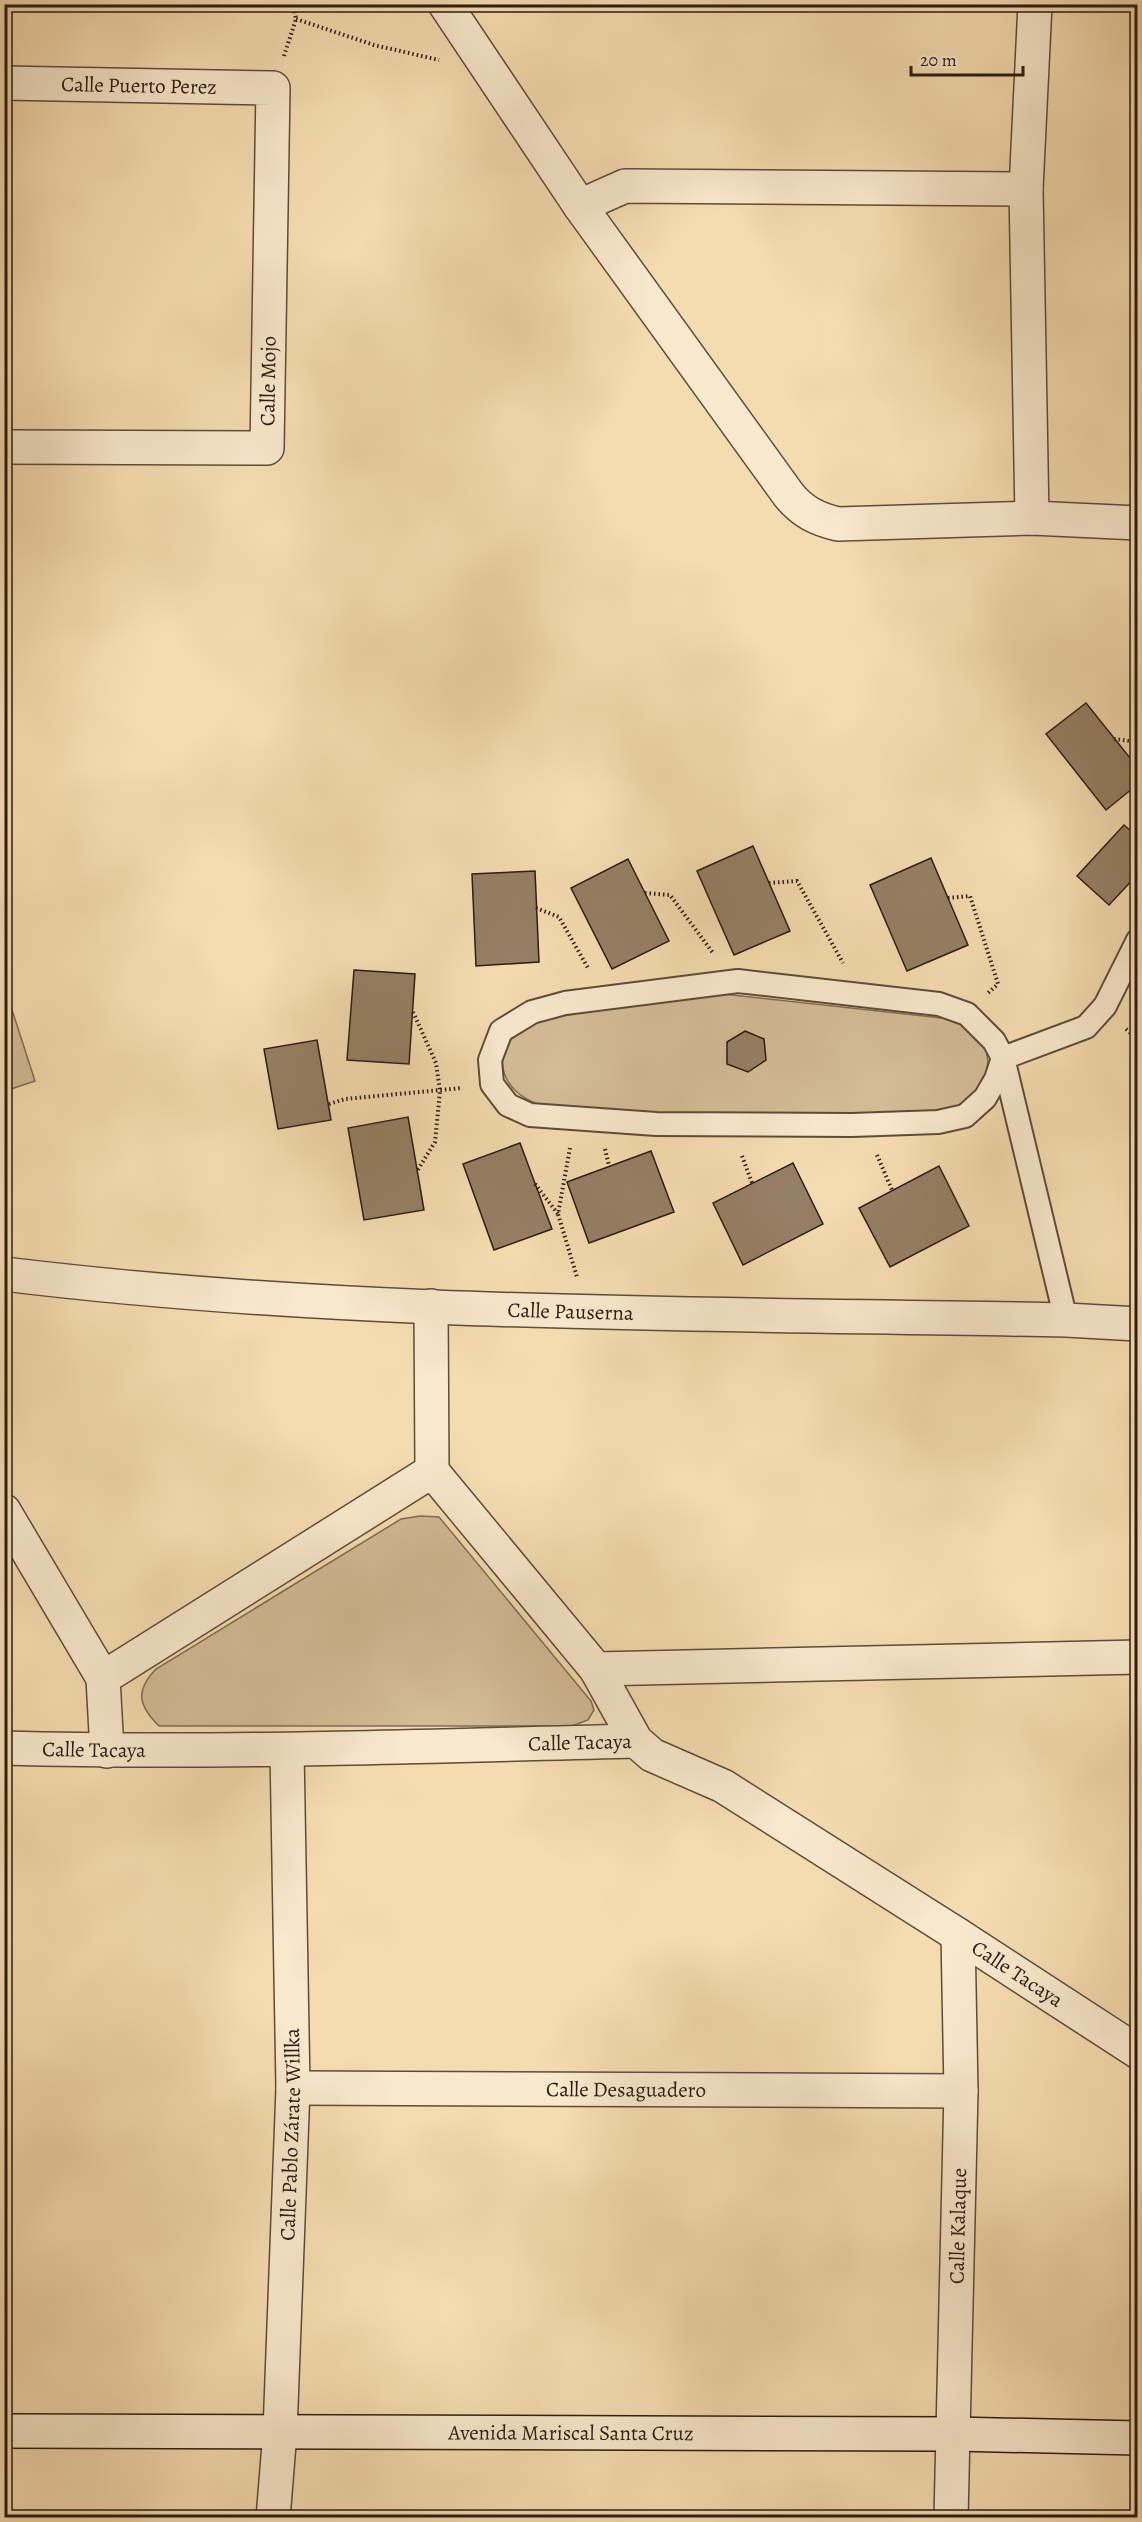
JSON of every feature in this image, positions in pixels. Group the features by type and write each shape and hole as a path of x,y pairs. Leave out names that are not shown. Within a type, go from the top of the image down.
{"street":[{"path":"445,4 580,206 788,494 804,511 822,520 838,524 1032,518 1137,523"},
{"path":"1032,518 1026,189 1035,4"},
{"name":"Calle Puerto Perez","path":"4,83 273,88"},
{"name":"Calle Mojo","path":"4,447 267,448 273,88"},
{"path":"580,206 600,195 625,186 1026,189"},
{"name":"Calle Pauserna","path":"4,1274 100,1286 249,1298 431,1306 1066,1320 1137,1324"},
{"path":"431,1306 432,1471 596,1668 636,1741"},
{"path":"103,1678 432,1471"},
{"path":"4,1511 103,1678 107,1751"},
{"path":"596,1668 1137,1657"},
{"name":"Calle Tacaya","path":"4,1748 107,1751 287,1750 636,1741 652,1755 723,1786 1137,2052"},
{"name":"Calle Pablo Zárate Willka","path":"273,2517 280,2432 292,2088 287,1750"},
{"name":"Calle Kalaque","path":"951,2517 961,2091 958,1935"},
{"name":"Calle Desaguadero","path":"292,2088 961,2091"},
{"name":"Avenida Mariscal Santa Cruz","path":"4,2431 954,2434 1137,2438"}],"lane":[{"path":"1003,1058 1086,1027 1106,1006 1137,940"},
{"path":"1003,1058 996,1079 985,1098 965,1116 938,1122 852,1125 656,1124 530,1115 508,1105 492,1084 490,1060 501,1031 532,1012 565,1004 733,981 939,1004 967,1014 994,1041 1003,1058 1066,1320"}],"path":[{"path":"293,4 296,19 374,45 492,72"},
{"path":"1114,739 1137,742"},
{"path":"769,883 796,881 861,995"},
{"path":"645,893 670,895 733,981"},
{"path":"948,898 970,896 998,984 967,1014"},
{"path":"536,908 559,917 604,998"},
{"path":"413,1012 436,1063 440,1091 435,1142 417,1171"},
{"path":"329,1104 345,1099 492,1084"},
{"path":"558,1214 576,1118"},
{"path":"535,1184 558,1214 577,1275 583,1310"}],"shaded area":[{"path":"4,985 35,1081 5,1091 4,1091"},
{"path":"705,992 951,1019 970,1026 986,1049 988,1062 983,1090 958,1113 694,1118 538,1104 526,1099 509,1084 503,1064 504,1054 517,1033 538,1020"},
{"path":"420,1516 439,1517 591,1701 594,1710 588,1720 572,1726 159,1726 152,1718 143,1705 142,1691 156,1669 401,1519"}],"building":[{"path":"1086,703 1138,768 1138,784 1106,810 1046,734"},
{"path":"1124,825 1138,837 1138,874 1109,905 1077,876"},
{"path":"753,846 790,931 734,955 697,871"},
{"path":"931,858 968,945 907,971 870,885"},
{"path":"628,859 669,941 612,969 571,888"},
{"path":"535,871 539,962 476,966 472,874"},
{"path":"354,970 415,974 409,1064 347,1060"},
{"path":"745,1031 764,1039 766,1060 748,1072 727,1064 727,1042"},
{"path":"317,1040 331,1120 278,1129 264,1049"},
{"path":"408,1117 424,1210 364,1220 348,1128"},
{"path":"520,1143 552,1229 494,1250 463,1164"},
{"path":"651,1151 674,1212 589,1243 567,1182"},
{"path":"793,1163 823,1224 743,1265 713,1203"},
{"path":"939,1166 969,1226 890,1267 859,1208"}]}
